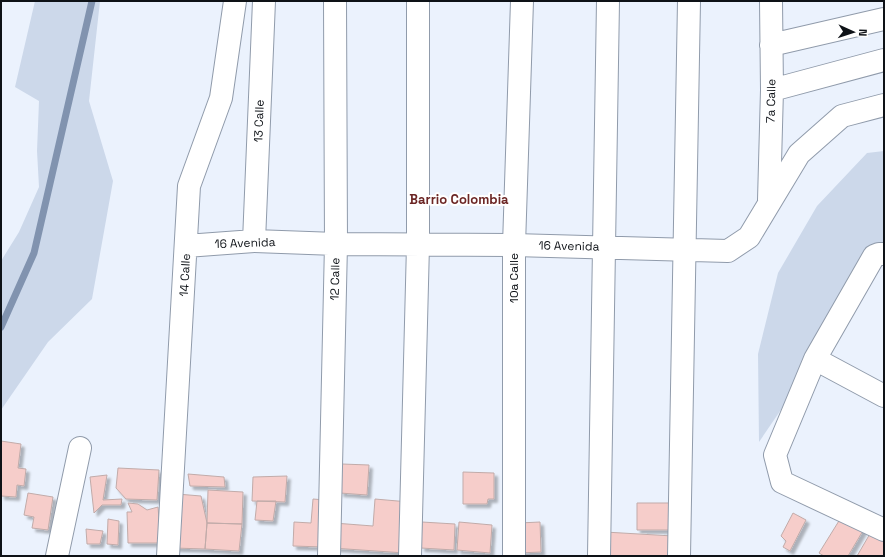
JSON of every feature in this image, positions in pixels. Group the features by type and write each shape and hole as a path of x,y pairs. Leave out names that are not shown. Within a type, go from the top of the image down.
{"street":[{"name":"14 Calle","path":"168,556 189,186 221,98 235,1"},
{"name":"13 Calle","path":"254,241 264,1"},
{"name":"12 Calle","path":"329,556 336,244 335,1"},
{"path":"410,556 418,245 418,1"},
{"name":"10a Calle","path":"514,556 514,245 522,1"},
{"path":"598,556 608,1"},
{"path":"679,556 686,249 689,1"},
{"name":"7a Calle","path":"769,201 772,90 771,1"},
{"path":"771,45 884,19"},
{"path":"772,90 884,60"},
{"name":"16 Avenida","path":"186,246 254,241 336,244 603,246 728,251 749,237 769,201 799,154 842,116 884,104"},
{"path":"884,254 874,256 815,359 775,455 782,482 884,530"},
{"path":"815,359 884,396"},
{"path":"57,556 80,448"}],"shaded area":[{"path":"35,1 100,1 89,101 113,181 92,299 48,342 1,410 1,261 19,232 39,187 37,151 39,101 15,87"},
{"path":"884,151 884,259 759,442 758,354 778,273 817,206 867,153"}],"building":[{"path":"1,441 21,444 18,468 26,469 24,486 17,485 16,497 1,496"},
{"path":"342,464 369,465 367,495 340,493"},
{"path":"118,468 159,470 157,500 126,499 116,488"},
{"path":"463,472 494,473 494,499 488,499 487,504 463,504"},
{"path":"188,474 224,477 225,487 190,486"},
{"path":"107,475 103,500 122,499 121,505 102,505 94,513 90,477"},
{"path":"287,476 285,502 252,501 253,477"},
{"path":"208,490 243,492 242,524 207,523"},
{"path":"28,493 53,497 48,530 32,528 34,517 24,515"},
{"path":"177,494 201,496 207,523 205,549 174,548"},
{"path":"313,499 325,500 323,547 293,546 294,522 311,523"},
{"path":"375,499 409,502 405,553 332,548 334,523 373,526"},
{"path":"257,501 276,501 273,521 255,520"},
{"path":"128,503 138,504 147,510 158,507 161,543 128,543 127,512 132,512"},
{"path":"637,503 673,503 673,530 637,530"},
{"path":"793,513 806,520 790,551 783,547 786,541 781,536"},
{"path":"842,516 864,529 848,556 824,556 819,553"},
{"path":"108,519 119,521 118,545 107,544"},
{"path":"422,522 455,524 454,550 421,548"},
{"path":"459,522 492,525 490,553 457,550"},
{"path":"540,522 541,552 519,553 519,523"},
{"path":"207,523 242,524 239,551 205,549"},
{"path":"86,529 103,531 100,544 87,544"},
{"path":"605,532 673,536 672,556 603,556"},
{"path":"871,532 884,539 884,556 857,556"}],"waterway":[{"path":"1,327 34,253 92,1"}],"district":[{"name":"Barrio Colombia","path":"459,199"}]}
